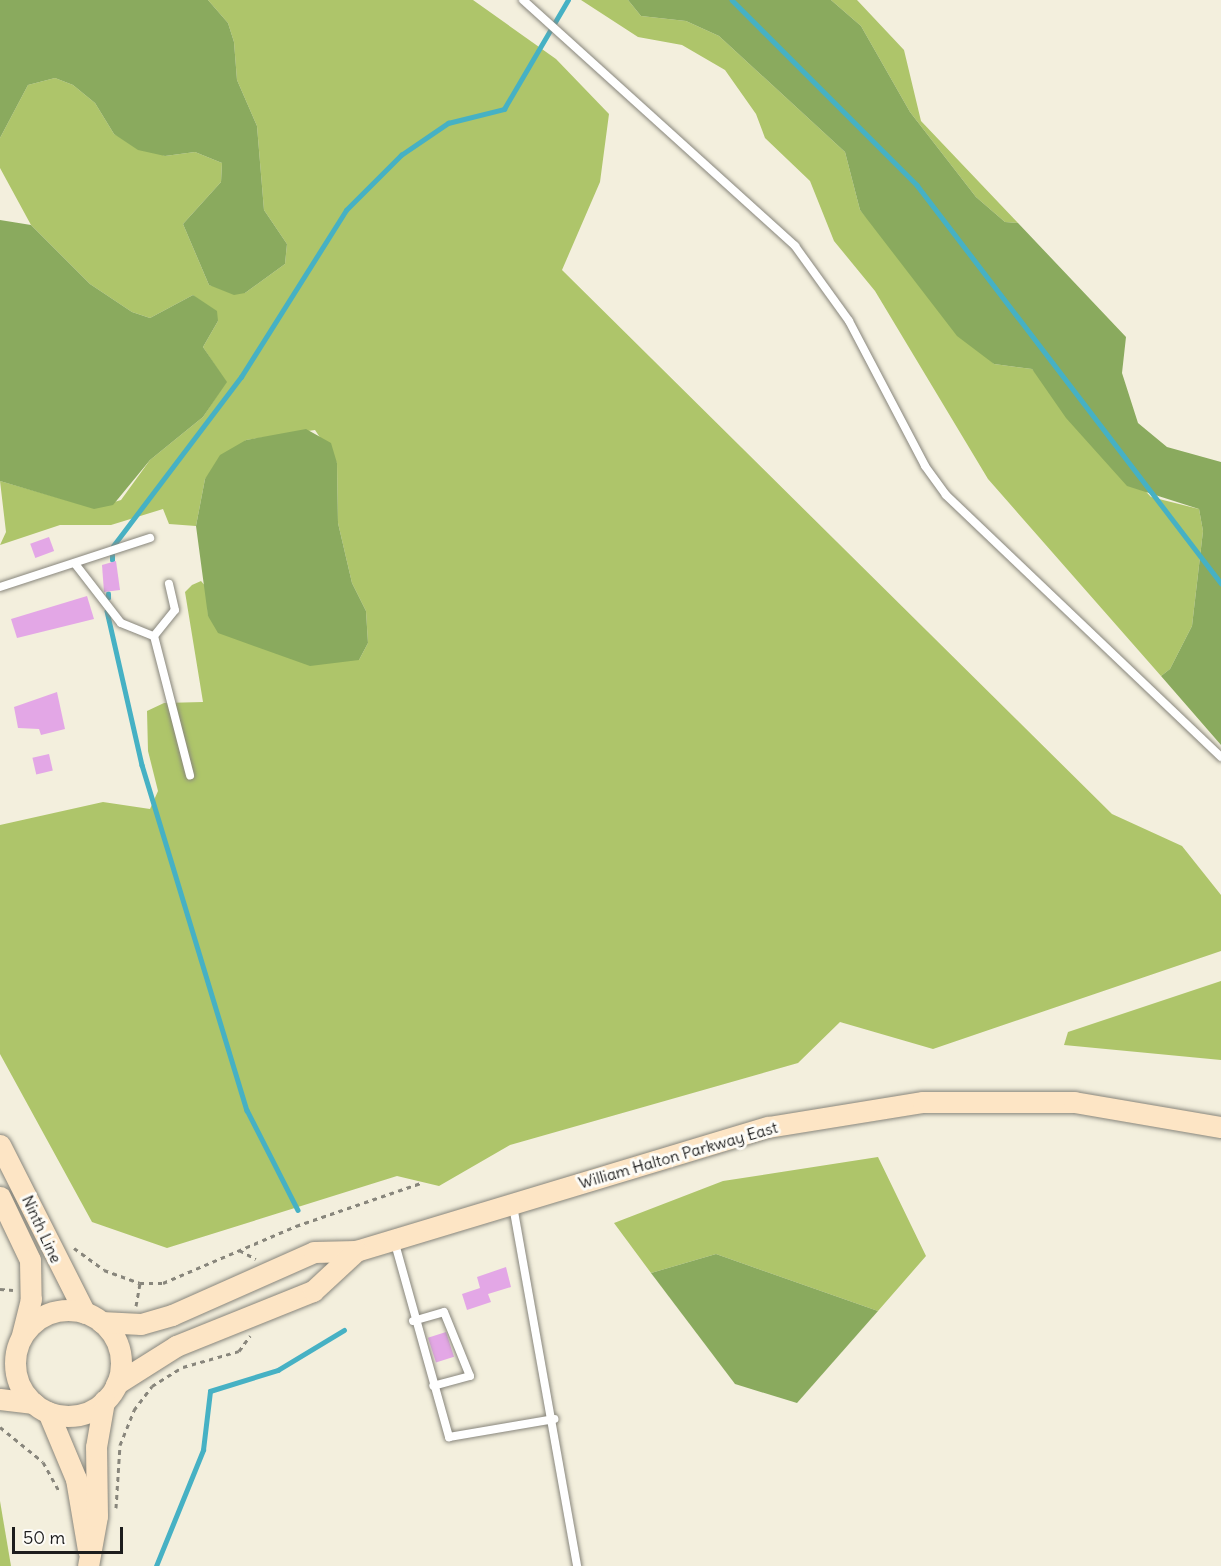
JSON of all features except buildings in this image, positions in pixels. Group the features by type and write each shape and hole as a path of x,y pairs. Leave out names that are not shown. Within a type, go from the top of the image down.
{"main road":[{"name":"William Halton Parkway East","path":"93,1317 141,1324 162,1318 314,1252 356,1251 768,1127 923,1102 1074,1102 1221,1126"},
{"name":"Ninth Line","path":"0,1145 93,1317"},
{"name":"Ninth Line","path":"0,1197 30,1260 31,1299 13,1348"},
{"name":"William Halton Parkway East","path":"110,1393 177,1346 313,1291 356,1251"},
{"path":"49,1313 93,1317 119,1350 96,1447 98,1516 89,1561 76,1479 41,1408 17,1379 13,1348 49,1313"},
{"path":"0,1399 78,1415 110,1393"}],"lane":[{"path":"523,0 795,246 849,321 925,466 946,495 1221,756"},
{"path":"0,587 76,565 150,538"},
{"path":"76,565 121,623 154,636"},
{"path":"154,636 175,610 169,584"},
{"path":"154,636 190,775"},
{"path":"512,1204 554,1419 578,1566"},
{"path":"394,1240 413,1321 449,1437 554,1419"},
{"path":"413,1321 444,1312 470,1376 433,1386"}],"path":[{"path":"68,1240 87,1263 140,1283 183,1278 296,1226 421,1183"},
{"path":"137,1312 140,1283"},
{"path":"0,1289 18,1291"},
{"path":"113,1516 120,1494 120,1445 146,1394 183,1367 239,1351"},
{"path":"0,1427 43,1462 62,1496"}],"green space":[{"path":"0,0 208,0 228,23 234,42 237,80 257,126 264,210 287,244 285,264 245,293 234,295 209,285 183,224 221,182 222,163 195,152 165,156 138,150 114,134 95,103 73,85 55,78 28,85 0,138"},
{"path":"208,0 473,0 556,59 609,114 600,182 562,270 1112,814 1182,846 1221,895 1221,951 933,1049 840,1022 798,1063 510,1145 439,1186 397,1176 167,1248 92,1222 0,1054 0,825 103,802 150,809 158,791 148,751 147,711 164,703 203,702 185,592 192,585 201,581 207,588 208,616 359,660 368,643 366,611 352,583 338,523 337,463 315,430 246,440 205,479 196,526 169,524 163,509 111,525 60,525 0,545 6,532 0,481 94,508 121,500 150,460 203,417 226,382 203,347 218,321 193,295 150,318 132,312 90,284 31,225 0,168 0,138 28,85 55,78 73,85 95,103 114,134 165,156 195,152 222,163 221,182 183,224 209,285 245,293 285,264 287,244 264,210 257,126 237,80 234,42 228,23"},
{"path":"581,0 628,0 641,16 686,21 719,36 845,152 860,210 994,364 1032,369 1151,497 1199,509 1203,531 1192,626 1170,669 1161,676 988,479 875,291 834,241 810,181 765,138 756,114 725,70 682,45 638,37"},
{"path":"628,0 831,0 861,26 910,112 976,197 1005,222 1018,223 1126,337 1122,373 1138,423 1167,447 1221,462 1221,745 1161,676 1170,669 1192,626 1203,531 1199,509 1127,486 1066,418 1032,369 994,364 957,336 860,210 845,152 719,36 686,21 641,16"},
{"path":"831,0 857,0 904,50 921,121 1018,223 1005,222 976,197 910,112 861,26"},
{"path":"0,220 31,225 90,284 132,312 150,318 193,295 217,311 218,321 203,347 227,382 203,417 150,460 113,505 94,509 0,481"},
{"path":"306,429 331,443 337,463 338,523 352,583 366,611 368,643 359,660 310,666 218,633 208,616 196,526 205,479 220,455 246,440"},
{"path":"1221,981 1221,1060 1064,1045 1068,1032"},
{"path":"878,1157 926,1256 878,1311 716,1254 651,1273 614,1223 723,1181"},
{"path":"716,1254 878,1311 797,1403 735,1384 651,1273"},
{"path":"0,1501 11,1566 0,1566"}],"waterway":[{"path":"113,546 241,377 346,210 401,155 448,123 504,109 568,0"},
{"path":"732,0 917,185 1221,583"},
{"path":"112,555 112,560"},
{"path":"107,611 142,765 247,1110 298,1210"},
{"path":"156,1566 203,1450 210,1391 278,1370 344,1330"}]}
